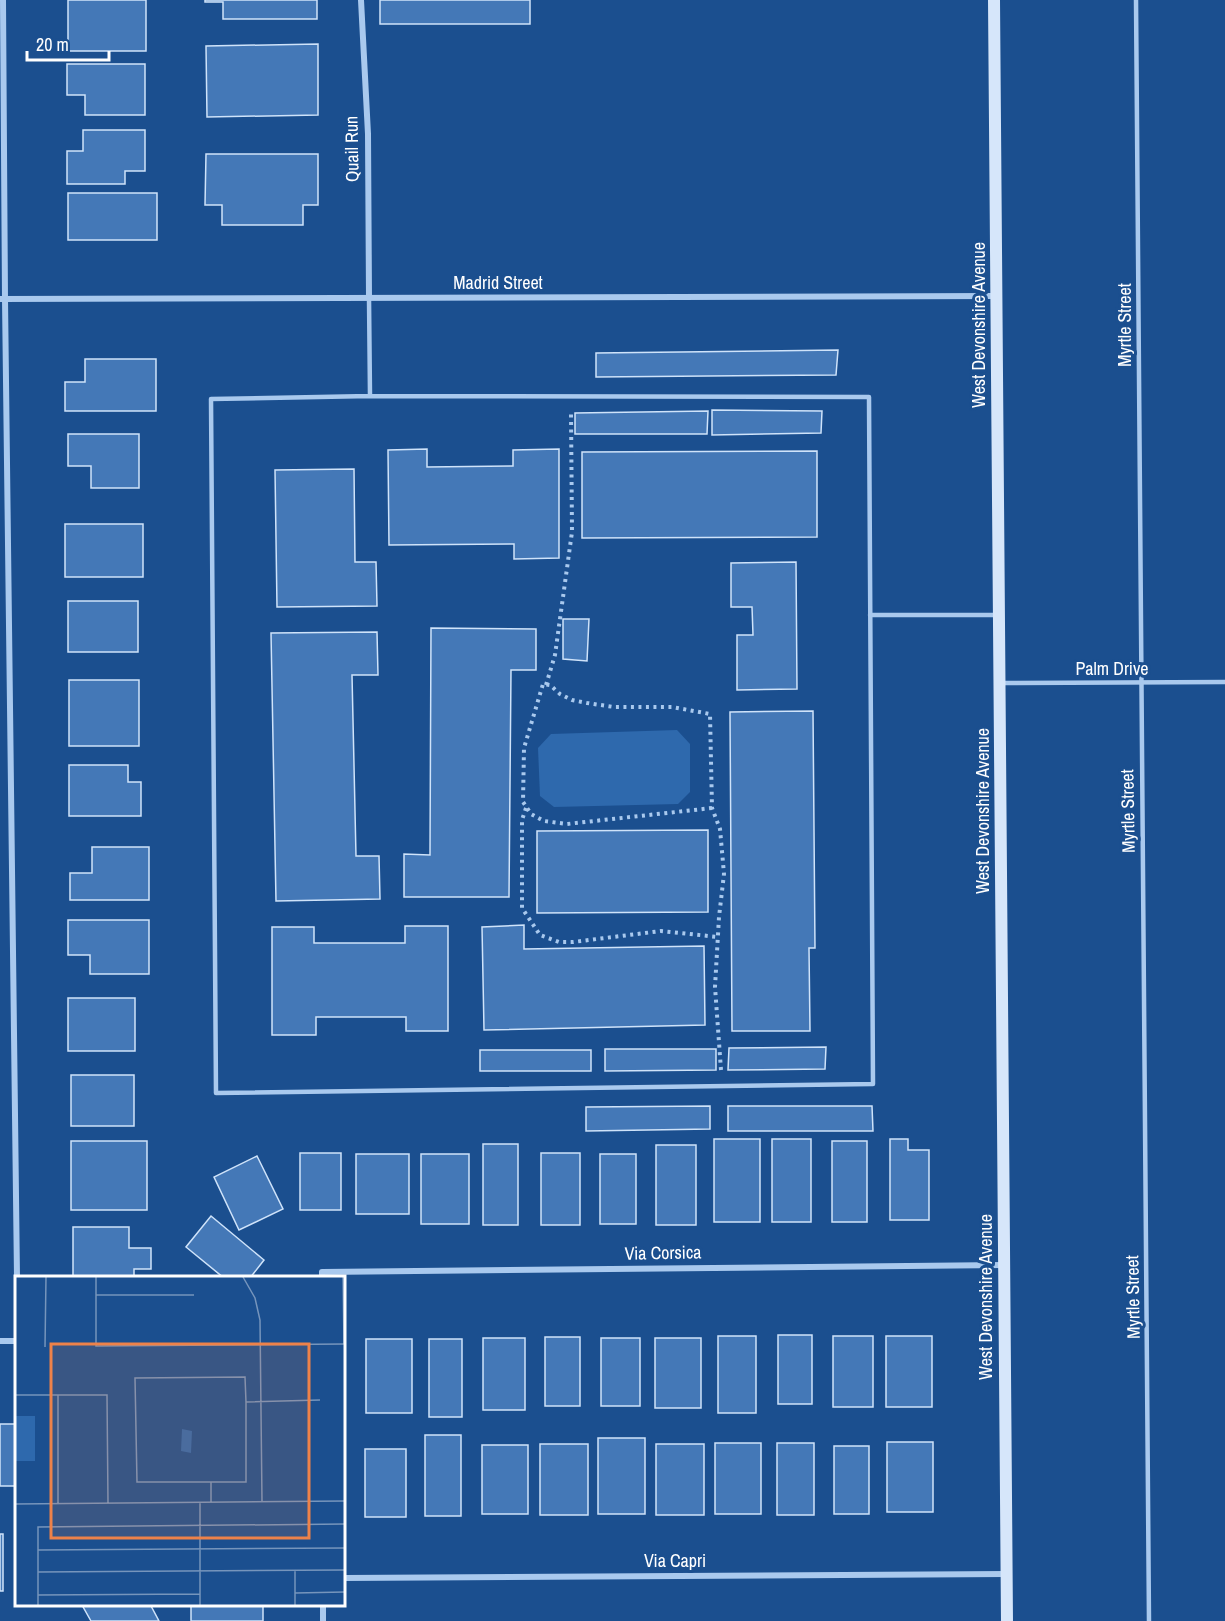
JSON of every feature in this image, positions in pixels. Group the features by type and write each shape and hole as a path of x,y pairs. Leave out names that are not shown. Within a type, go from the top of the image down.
{"main road":[{"name":"West Devonshire Avenue","path":"994,0 1007,1621"}],"street":[{"path":"3,0 2,299 17,1276"},
{"name":"Quail Run","path":"361,0 368,134 369,298"},
{"name":"Madrid Street","path":"2,299 996,296"},
{"name":"Via Corsica","path":"322,1275 1004,1265"},
{"name":"Via Capri","path":"345,1578 1007,1574"}],"lane":[{"name":"Myrtle Street","path":"1136,0 1149,1621"},
{"path":"369,298 370,396"},
{"path":"370,396 570,397 868,397 873,1084 216,1093 211,399 370,396"},
{"path":"870,615 999,615"},
{"name":"Palm Drive","path":"1000,683 1225,682"}],"path":[{"path":"546,685 555,655 572,532 570,397"},
{"path":"712,808 567,824 544,820 531,814 523,802 524,748 543,684 550,685 560,694 588,703 614,707 672,707 710,714 712,808 720,829 724,874 715,987 722,1086"},
{"path":"526,807 522,820 522,908 540,935 558,942 661,931 718,937"}],"shaded area":[{"path":"677,730 690,744 690,792 678,804 554,807 540,796 538,748 551,734"}],"building":[{"path":"68,0 146,0 146,51 68,51"},
{"path":"205,0 317,0 317,19 223,19 223,2 205,2"},
{"path":"380,0 530,0 530,24 380,24"},
{"path":"318,44 318,115 207,117 206,46"},
{"path":"67,64 145,64 145,115 85,115 85,95 67,95"},
{"path":"83,130 145,130 145,171 125,171 125,184 67,184 67,151 83,151"},
{"path":"206,154 318,154 318,205 303,205 303,225 222,225 222,205 205,205"},
{"path":"68,193 157,193 157,240 68,240"},
{"path":"838,350 836,375 596,377 596,353"},
{"path":"85,359 156,359 156,411 65,411 65,382 85,382"},
{"path":"712,410 822,411 821,433 712,435"},
{"path":"708,411 707,434 575,434 575,413"},
{"path":"68,434 139,434 139,488 91,488 91,466 68,466"},
{"path":"427,449 427,467 513,466 513,450 559,449 559,558 514,559 514,544 389,545 388,450"},
{"path":"817,451 817,537 582,538 582,452"},
{"path":"354,469 355,562 376,562 377,606 277,607 275,470"},
{"path":"65,524 143,524 143,577 65,577"},
{"path":"796,562 797,689 737,690 737,635 753,635 752,607 731,607 731,563"},
{"path":"68,601 138,601 138,652 68,652"},
{"path":"563,619 589,619 587,661 563,659"},
{"path":"431,628 536,629 536,670 511,670 509,897 404,897 404,854 430,855"},
{"path":"377,632 378,675 352,675 356,856 379,856 380,899 276,901 271,633"},
{"path":"69,680 139,680 139,746 69,746"},
{"path":"813,711 815,948 809,948 810,1031 732,1031 730,712"},
{"path":"69,765 128,765 128,782 141,782 141,816 69,816"},
{"path":"708,830 708,912 537,913 537,831"},
{"path":"92,847 149,847 149,900 70,900 70,873 92,873"},
{"path":"68,920 149,920 149,974 90,974 90,955 68,955"},
{"path":"524,925 524,949 704,946 705,1025 484,1030 482,927"},
{"path":"405,926 448,926 448,1031 406,1031 406,1017 316,1017 316,1035 272,1035 272,927 314,927 314,943 405,943"},
{"path":"68,998 135,998 135,1051 68,1051"},
{"path":"826,1047 825,1069 728,1070 729,1048"},
{"path":"605,1049 716,1049 716,1070 605,1071"},
{"path":"480,1050 591,1050 591,1071 480,1071"},
{"path":"71,1075 134,1075 134,1126 71,1126"},
{"path":"710,1106 710,1129 586,1131 586,1107"},
{"path":"728,1106 872,1106 873,1131 728,1131"},
{"path":"714,1139 760,1139 760,1222 714,1222"},
{"path":"772,1139 811,1139 811,1222 772,1222"},
{"path":"890,1139 908,1139 908,1150 929,1150 929,1220 890,1220"},
{"path":"71,1141 147,1141 147,1210 71,1210"},
{"path":"832,1141 867,1141 867,1222 832,1222"},
{"path":"483,1144 518,1144 518,1225 483,1225"},
{"path":"656,1145 696,1145 696,1225 656,1225"},
{"path":"300,1153 341,1153 341,1210 300,1210"},
{"path":"541,1153 580,1153 580,1225 541,1225"},
{"path":"356,1154 409,1154 409,1214 356,1214"},
{"path":"421,1154 469,1154 469,1224 421,1224"},
{"path":"600,1154 636,1154 636,1224 600,1224"},
{"path":"257,1156 283,1209 239,1230 214,1177"},
{"path":"211,1216 264,1260 252,1276 222,1276 186,1247"},
{"path":"73,1227 129,1227 129,1248 151,1248 151,1269 134,1269 134,1276 73,1276"},
{"path":"778,1335 812,1335 812,1404 778,1404"},
{"path":"718,1336 756,1336 756,1413 718,1413"},
{"path":"833,1336 873,1336 873,1407 833,1407"},
{"path":"886,1336 932,1336 932,1407 886,1407"},
{"path":"545,1337 580,1337 580,1406 545,1406"},
{"path":"483,1338 525,1338 525,1410 483,1410"},
{"path":"601,1338 640,1338 640,1406 601,1406"},
{"path":"655,1338 701,1338 701,1408 655,1408"},
{"path":"366,1339 412,1339 412,1413 366,1413"},
{"path":"429,1339 462,1339 462,1417 429,1417"},
{"path":"0,1424 15,1424 15,1486 0,1486"},
{"path":"425,1435 461,1435 461,1516 425,1516"},
{"path":"598,1438 645,1438 645,1514 598,1514"},
{"path":"887,1442 933,1442 933,1512 887,1512"},
{"path":"715,1443 761,1443 761,1514 715,1514"},
{"path":"777,1443 814,1443 814,1515 777,1515"},
{"path":"540,1444 588,1444 588,1515 540,1515"},
{"path":"656,1444 704,1444 704,1515 656,1515"},
{"path":"482,1445 528,1445 528,1514 482,1514"},
{"path":"834,1446 869,1446 869,1514 834,1514"},
{"path":"365,1449 406,1449 406,1517 365,1517"},
{"path":"0,1534 3,1534 3,1591 0,1591"},
{"path":"83,1606 151,1606 159,1621 91,1621"},
{"path":"191,1606 263,1606 263,1621 191,1621"}]}
